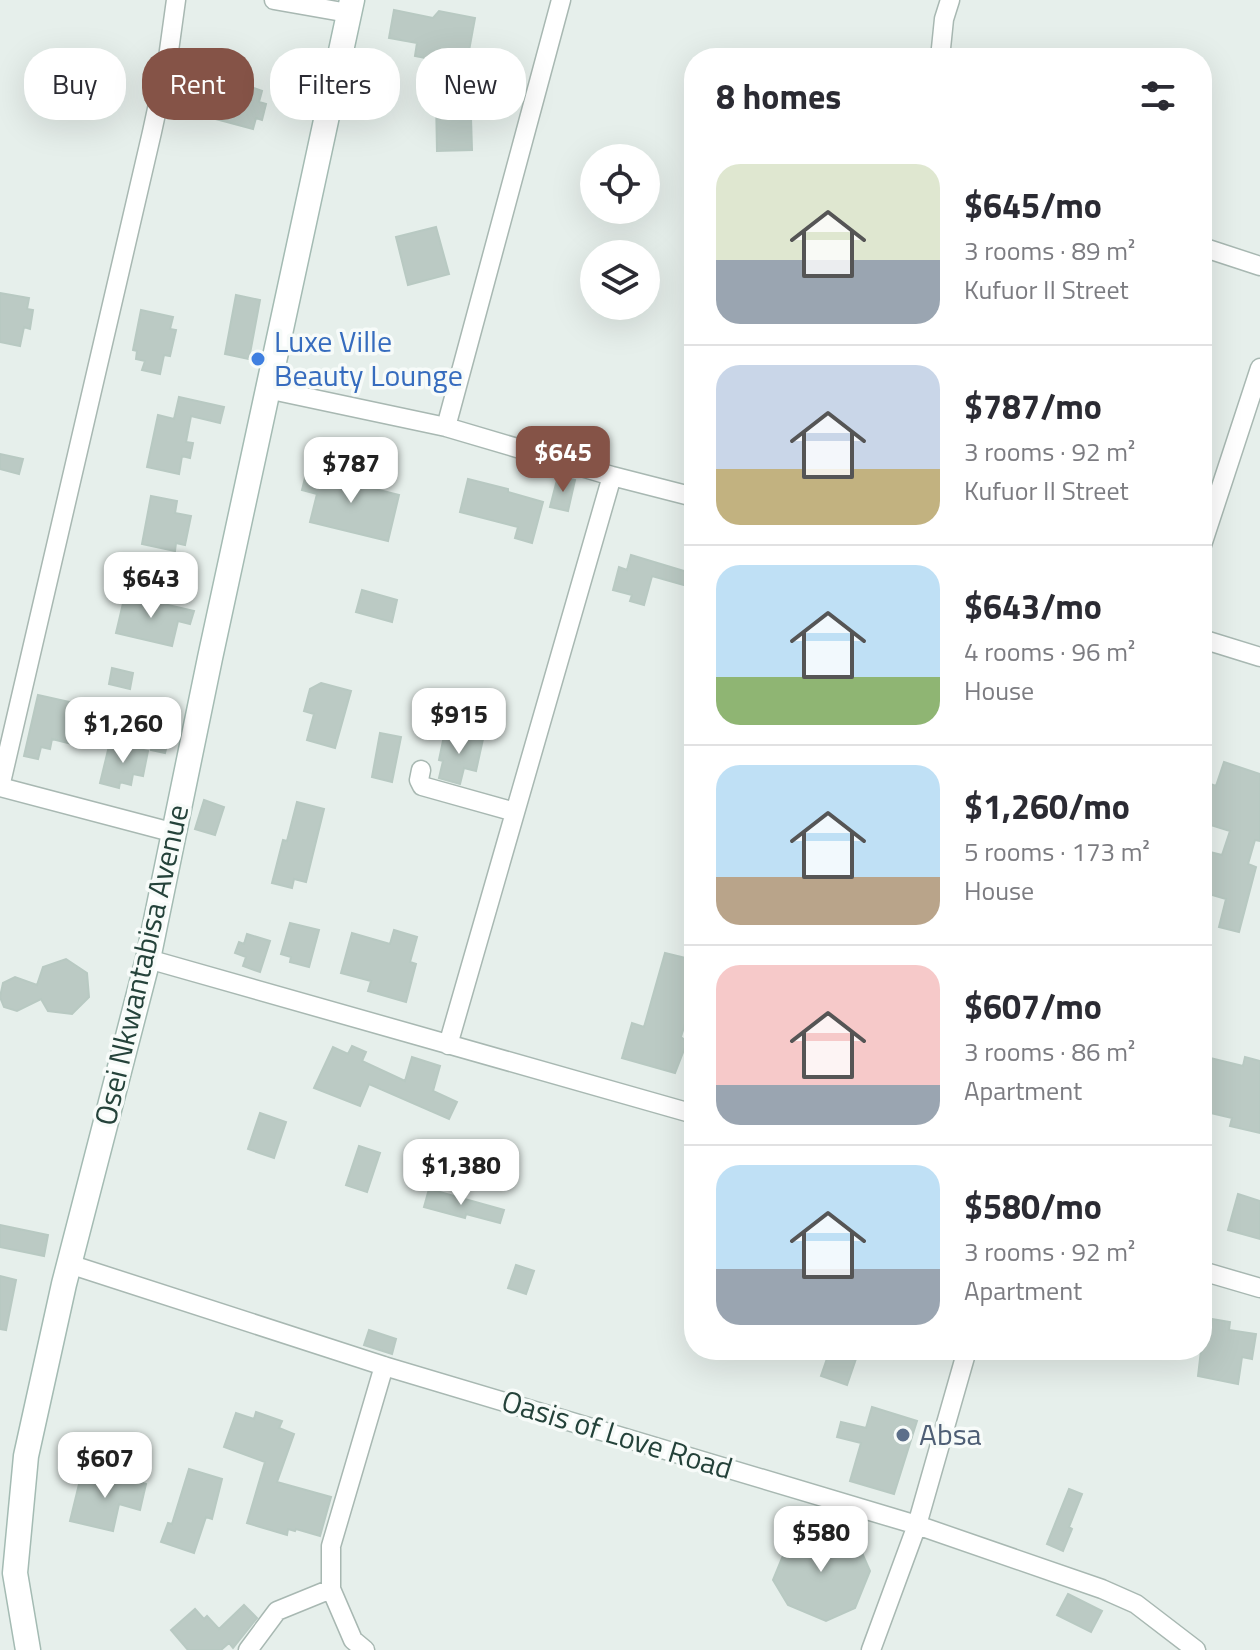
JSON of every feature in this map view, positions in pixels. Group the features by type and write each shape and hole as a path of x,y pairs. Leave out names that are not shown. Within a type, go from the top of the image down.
{"street":[{"path":"175,833 0,787 152,132 168,58 176,0"},
{"path":"274,0 350,6"},
{"path":"446,427 561,0"},
{"path":"941,48 944,19 950,0"},
{"name":"Osei Nkwantabisa Avenue","path":"28,1650 7,1573 26,1456 69,1264 148,959 350,6"},
{"path":"1212,250 1260,266"},
{"path":"1212,514 1260,368"},
{"path":"267,389 446,427 684,494"},
{"path":"448,1045 612,476"},
{"path":"1212,642 1260,657"},
{"path":"421,770 419,780 422,786 515,812"},
{"path":"148,959 684,1111"},
{"name":"Oasis of Love Road","path":"69,1264 384,1366 917,1525 1102,1589 1136,1604 1196,1650"},
{"path":"1212,1274 1260,1288"},
{"path":"871,1650 917,1525 964,1360"},
{"path":"365,1650 353,1640 331,1589 331,1546 384,1366"},
{"path":"248,1650 277,1611 331,1589"}],"building":[{"path":"394,10 433,18 439,11 475,18 469,48 416,48 417,43 389,38"},
{"path":"254,88 262,91 259,102 266,104 262,120 256,118 253,129 219,120 254,120"},
{"path":"436,120 471,120 472,150 437,151"},
{"path":"436,227 449,274 408,285 396,237"},
{"path":"0,293 29,298 27,309 33,310 30,329 24,327 20,346 0,342"},
{"path":"236,295 260,300 249,359 225,354"},
{"path":"141,310 173,317 170,329 176,330 170,356 164,355 160,374 142,370 145,361 136,359 137,351 133,350"},
{"path":"179,397 224,407 220,423 191,416 186,442 193,443 190,458 182,456 179,474 147,467 158,415 174,419"},
{"path":"0,454 23,459 19,474 0,469"},
{"path":"324,470 365,480 363,486 399,495 388,541 310,522 317,494 302,490 306,474 322,478"},
{"path":"558,476 575,480 568,511 550,507"},
{"path":"468,479 543,502 532,543 515,538 518,527 460,512"},
{"path":"151,496 177,501 175,513 191,516 185,545 176,543 175,551 142,544"},
{"path":"631,555 684,571 684,585 652,576 644,605 630,601 632,595 613,590 619,567 627,570"},
{"path":"362,590 397,600 392,622 356,612"},
{"path":"125,595 194,611 190,624 178,621 172,646 116,633"},
{"path":"112,668 133,673 130,689 109,684"},
{"path":"321,683 351,691 335,748 307,740 314,714 304,711 310,689"},
{"path":"38,695 74,703 72,712 82,715 76,745 52,739 50,749 41,747 38,759 24,756"},
{"path":"158,720 172,723 165,753 151,750"},
{"path":"445,731 483,739 476,771 464,768 460,784 439,778"},
{"path":"380,733 401,737 392,782 372,777"},
{"path":"110,742 148,751 143,776 133,774 131,785 120,782 119,788 100,783"},
{"path":"1224,762 1260,774 1260,841 1255,840 1248,864 1256,867 1239,932 1219,927 1226,899 1212,895 1212,852 1222,855 1230,831 1212,825 1212,785 1216,786"},
{"path":"204,800 224,807 215,835 195,829"},
{"path":"297,802 324,809 306,882 294,879 292,888 272,883"},
{"path":"290,923 319,930 309,967 290,962 291,957 281,954"},
{"path":"394,930 417,937 410,962 416,964 406,1002 368,991 371,981 341,973 352,933 390,944"},
{"path":"247,934 270,941 260,972 243,966 246,957 235,953 239,942 244,944"},
{"path":"665,953 684,958 684,1027 681,1037 684,1050 675,1073 622,1058 632,1023 644,1027"},
{"path":"66,959 87,973 89,997 72,1014 48,1011 41,999 17,1011 4,1007 0,997 3,983 15,977 37,985 43,967"},
{"path":"352,1046 366,1052 362,1061 405,1081 412,1057 440,1066 433,1091 457,1102 449,1119 369,1084 360,1106 314,1088 333,1047 348,1054"},
{"path":"1245,1057 1260,1061 1260,1133 1230,1126 1232,1118 1212,1113 1212,1058 1243,1066"},
{"path":"260,1113 286,1122 274,1158 248,1149"},
{"path":"359,1146 380,1153 367,1192 346,1185"},
{"path":"429,1189 504,1210 500,1223 424,1207"},
{"path":"1238,1194 1260,1201 1260,1239 1228,1230"},
{"path":"0,1225 48,1235 44,1256 0,1247"},
{"path":"516,1265 534,1271 526,1294 508,1288"},
{"path":"0,1276 16,1280 6,1330 0,1329"},
{"path":"1212,1319 1230,1322 1229,1330 1256,1334 1252,1359 1242,1357 1238,1384 1198,1376 1200,1360 1212,1360"},
{"path":"369,1330 396,1339 392,1354 364,1345"},
{"path":"827,1360 856,1360 847,1385 821,1376"},
{"path":"872,1407 917,1421 894,1494 850,1481 861,1443 837,1437 841,1422 866,1428"},
{"path":"256,1412 282,1421 279,1428 294,1434 277,1482 331,1497 320,1536 296,1529 288,1529 287,1535 247,1523 265,1462 224,1447 236,1413 254,1419"},
{"path":"189,1469 222,1479 212,1519 206,1517 194,1553 161,1542 168,1523 172,1524"},
{"path":"99,1471 146,1484 140,1510 119,1504 113,1531 70,1521 81,1476 97,1480"},
{"path":"1069,1489 1082,1494 1063,1551 1047,1544"},
{"path":"808,1525 859,1546 870,1571 855,1608 826,1621 788,1605 773,1580 792,1534"},
{"path":"1068,1594 1102,1611 1091,1632 1057,1615"},
{"path":"244,1605 257,1618 233,1648 229,1643 221,1650 188,1650 171,1630 195,1609 219,1629"}],"place":[{"name":"Luxe Ville Beauty Lounge","path":"258,359"},
{"name":"Absa","path":"903,1435"}]}
